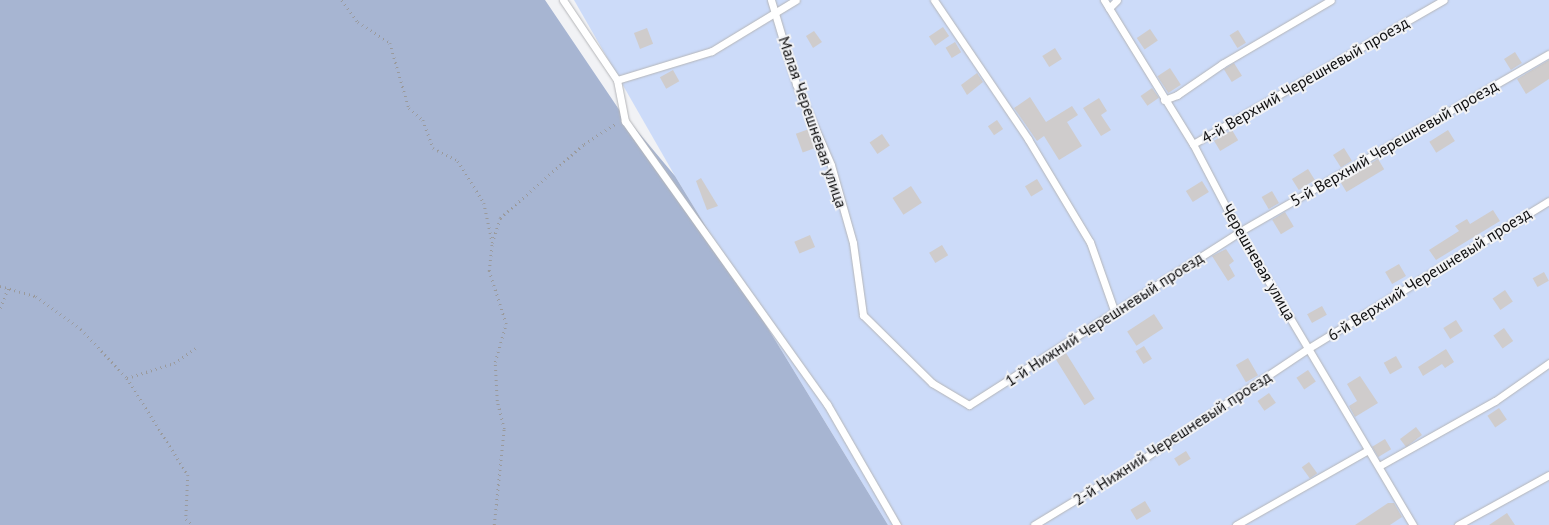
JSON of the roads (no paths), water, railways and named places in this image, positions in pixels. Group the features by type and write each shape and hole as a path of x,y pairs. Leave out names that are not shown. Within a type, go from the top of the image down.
{"lane":[{"path":"563,0 617,80 625,121 827,404 897,525"},
{"name":"Малая Черешневая улица","path":"771,0 796,84 831,164 853,243 863,315 932,383 968,405"},
{"path":"617,80 712,51 796,0"},
{"path":"934,0 1028,139 1090,242 1115,314"},
{"name":"Черешневая улица","path":"1104,0 1164,100 1193,144 1239,232 1413,525"},
{"path":"1109,8 1117,0"},
{"path":"1164,100 1177,95 1222,64 1331,0"},
{"name":"4-й Верхний Черешневый проезд","path":"1193,144 1443,0"},
{"name":"5-й Верхний Черешневый проезд","path":"1239,232 1549,54"},
{"name":"6-й Верхний Черешневый проезд","path":"1308,348 1549,201"},
{"name":"1-й Нижний Черешневый проезд","path":"968,405 1115,314 1239,232"},
{"name":"2-й Нижний Черешневый проезд","path":"1034,525 1146,457 1308,348"},
{"path":"1379,466 1495,401 1549,363"},
{"path":"1236,525 1368,450"},
{"path":"1458,525 1549,475"}]}
